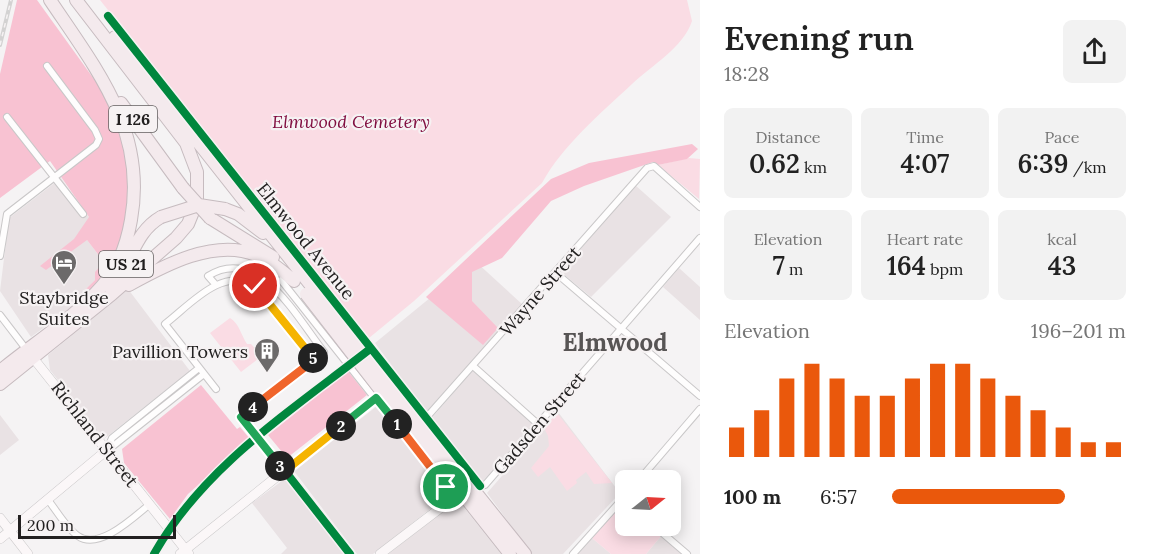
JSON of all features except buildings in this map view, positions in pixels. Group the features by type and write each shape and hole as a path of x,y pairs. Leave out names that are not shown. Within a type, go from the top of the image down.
{"highway":[{"name":"I 126","path":"50,0 83,51 183,188 210,218 262,247 294,281 309,291"},
{"path":"76,0 186,143 194,158 198,180 197,202 184,229 112,294"},
{"name":"I 126","path":"85,0 185,123 291,261 309,291 404,411 471,488"},
{"path":"83,51 121,116 130,142 135,180 131,222 123,251 110,277 84,304"},
{"name":"US 21","path":"0,384 84,304 114,283 123,271 140,236 161,216 199,205 225,209 238,214 258,228 291,261"},
{"name":"US 21","path":"0,370 30,353 112,294 163,268 216,249 254,254 274,264 294,281"},
{"name":"Elmwood Avenue","path":"471,488 510,554"},
{"name":"Elmwood Avenue","path":"471,488 525,554"}],"street":[{"name":"Elmwood Avenue","path":"108,16 426,418 471,488"},
{"path":"0,256 7,214 96,146 98,135 47,66"},
{"path":"8,117 83,214"},
{"name":"Wayne Street","path":"426,418 556,273 646,168 654,166 700,207"},
{"name":"Gadsden Street","path":"380,554 444,504 471,488 485,485 700,238"},
{"path":"216,285 208,276 229,266 240,267 262,276 324,352 241,417 350,554"},
{"path":"556,273 700,396"},
{"path":"216,388 165,324 216,285 232,279 246,280 255,286 314,360"},
{"path":"281,280 378,397 446,487 444,504"},
{"name":"Richland Street","path":"0,315 163,520 185,553"},
{"path":"473,366 539,425"},
{"path":"107,450 112,438 200,368"},
{"path":"0,539 107,450 204,374"},
{"path":"185,553 378,397"},
{"path":"648,470 700,409"},
{"path":"48,500 78,537 87,539 111,535 150,504"},
{"path":"573,554 615,509"},
{"path":"0,518 28,554"},
{"path":"666,536 687,554"}],"shaded area":[{"path":"17,0 37,0 109,100 130,158 127,228 113,265 86,297 83,292 95,280 95,272 104,262 87,240 46,270 40,266 74,239 89,217 50,161 0,198 0,74"},
{"path":"692,144 698,149 687,159 658,165 653,162 584,186 551,201 502,258 472,272 472,301 498,328 483,345 426,297 551,179 589,163"},
{"path":"61,178 89,217 87,240 104,262 95,280 84,292 86,297 31,337 0,291 9,218"},
{"path":"635,185 671,217 591,297 561,272"},
{"path":"475,261 523,305 427,413 375,343"},
{"path":"679,268 700,287 700,320 663,287"},
{"path":"128,289 190,371 104,439 50,370 48,355"},
{"path":"473,370 535,425 481,483 431,419"},
{"path":"348,371 367,395 287,458 268,435"},
{"path":"201,385 237,429 240,427 250,439 188,494 170,519 124,463 122,449"},
{"path":"377,406 448,495 373,554 357,554 294,471"},
{"path":"558,412 615,486 615,498 563,554 532,554 487,493"},
{"path":"0,415 19,440 0,455"},
{"path":"286,478 344,554 281,554 287,548 252,503"},
{"path":"458,500 501,554 388,554"},
{"path":"663,536 683,554 646,554"},
{"path":"592,538 611,554 578,554"}],"green space":[{"name":"Elmwood Cemetery","path":"100,0 687,0 692,21 682,40 595,118 571,143 542,183 414,301 369,338"},
{"path":"689,158 700,159 699,199 658,165"},
{"path":"230,318 238,326 247,344 251,344 262,356 241,372 210,333"},
{"path":"557,413 612,483 594,484 586,472 567,491 550,467 538,477 531,468 549,446 544,428"},
{"path":"615,511 615,536 661,536 646,554 611,554 592,538"}],"railway":[{"path":"0,45 11,0"}],"cycle path":[{"path":"108,16 480,486"},
{"path":"154,554 174,522 224,467 281,417 370,349"},
{"path":"285,471 350,554"}],"place":[{"name":"Staybridge Suites","path":"64,286"},
{"name":"Pavillion Towers","path":"267,374"}],"district":[{"name":"Elmwood","path":"615,342"}],"route":[{"path":"255,286 314,360 241,417 285,471 376,398 446,487"}]}
